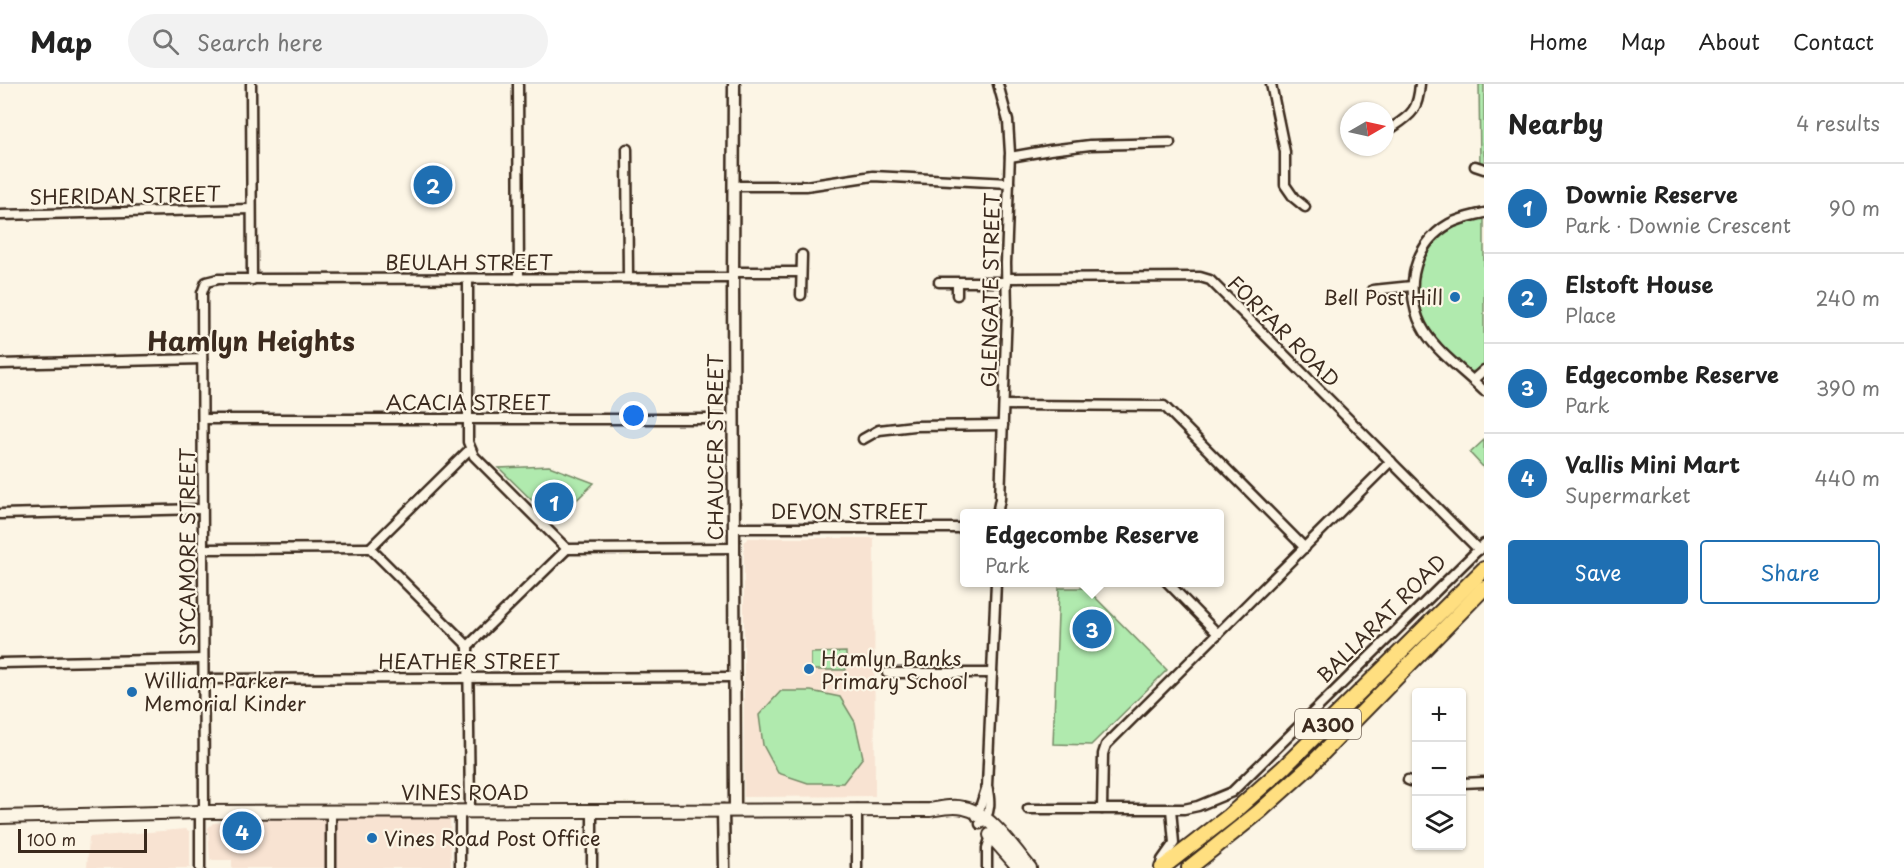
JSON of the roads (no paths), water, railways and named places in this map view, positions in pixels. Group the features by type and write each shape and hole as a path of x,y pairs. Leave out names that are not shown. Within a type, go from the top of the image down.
{"highway":[{"name":"BALLARAT ROAD","path":"1161,868 1229,816 1283,768 1484,569"},
{"name":"A300","path":"1189,868 1259,812 1309,767 1484,588"}],"main road":[{"name":"VINES ROAD","path":"0,817 202,812 930,810 960,807 980,819"},
{"path":"980,819 1018,868"},
{"path":"980,819 1030,868"}],"street":[{"path":"251,84 252,280"},
{"path":"518,84 519,279"},
{"name":"CHAUCER STREET","path":"723,868 729,810 734,677 734,84"},
{"name":"GLENGATE STREET","path":"998,84 1008,122 1010,158 999,509"},
{"path":"1271,84 1286,152 1285,185 1294,198 1305,207"},
{"path":"1394,126 1410,115 1419,95 1420,84"},
{"path":"1010,158 1090,145 1170,143"},
{"path":"627,149 628,278"},
{"path":"1475,166 1484,169"},
{"path":"734,186 806,186 873,176 1009,183"},
{"name":"SHERIDAN STREET","path":"0,215 251,209"},
{"path":"1484,213 1448,224 1432,239 1419,256 1411,291 1416,315 1426,334 1484,391"},
{"path":"801,295 802,255"},
{"name":"BEULAH STREET","path":"206,282 218,279 628,278 801,272"},
{"name":"FORFAR ROAD","path":"939,282 1206,278 1481,547"},
{"path":"468,279 470,449 474,456 567,549"},
{"name":"SYCAMORE STREET","path":"200,868 204,679 202,293 206,282"},
{"path":"957,283 957,295"},
{"path":"1373,290 1412,286"},
{"path":"0,364 202,359"},
{"path":"1473,380 1484,370"},
{"path":"1004,405 1164,406 1305,548"},
{"name":"ACACIA STREET","path":"203,419 733,418"},
{"path":"863,439 879,429 914,426 1003,425"},
{"path":"203,549 370,548 470,449"},
{"path":"1102,809 1102,756 1105,747 1391,461"},
{"path":"0,514 202,509"},
{"name":"DEVON STREET","path":"734,528 960,528"},
{"name":"BALLARAT ROAD","path":"1171,809 1194,807 1236,789 1481,547"},
{"path":"370,548 468,646 465,811 460,868"},
{"path":"468,646 567,549 734,548"},
{"path":"980,819 987,786 996,587"},
{"path":"1172,587 1218,634"},
{"path":"0,663 203,659"},
{"path":"887,673 992,673"},
{"name":"HEATHER STREET","path":"204,679 734,677"},
{"path":"1466,783 1484,782"},
{"path":"857,809 857,868"},
{"path":"1028,809 1171,809 1174,843 1162,860 1161,868"},
{"path":"592,810 592,868"},
{"path":"331,868 332,812"},
{"path":"987,868 987,848 991,836"}],"place":[{"name":"Elstoft House","path":"433,185"},
{"name":"Bell Post Hill","path":"1455,297"},
{"name":"Downie Reserve","path":"554,502"},
{"name":"Edgecombe Reserve","path":"1092,629"},
{"name":"Hamlyn Banks Primary School","path":"809,669"},
{"name":"William Parker Memorial Kinder","path":"132,692"},
{"name":"Vallis Mini Mart","path":"242,831"},
{"name":"Vines Road Post Office","path":"372,838"}],"district":[{"name":"Hamlyn Heights","path":"251,340"}]}
